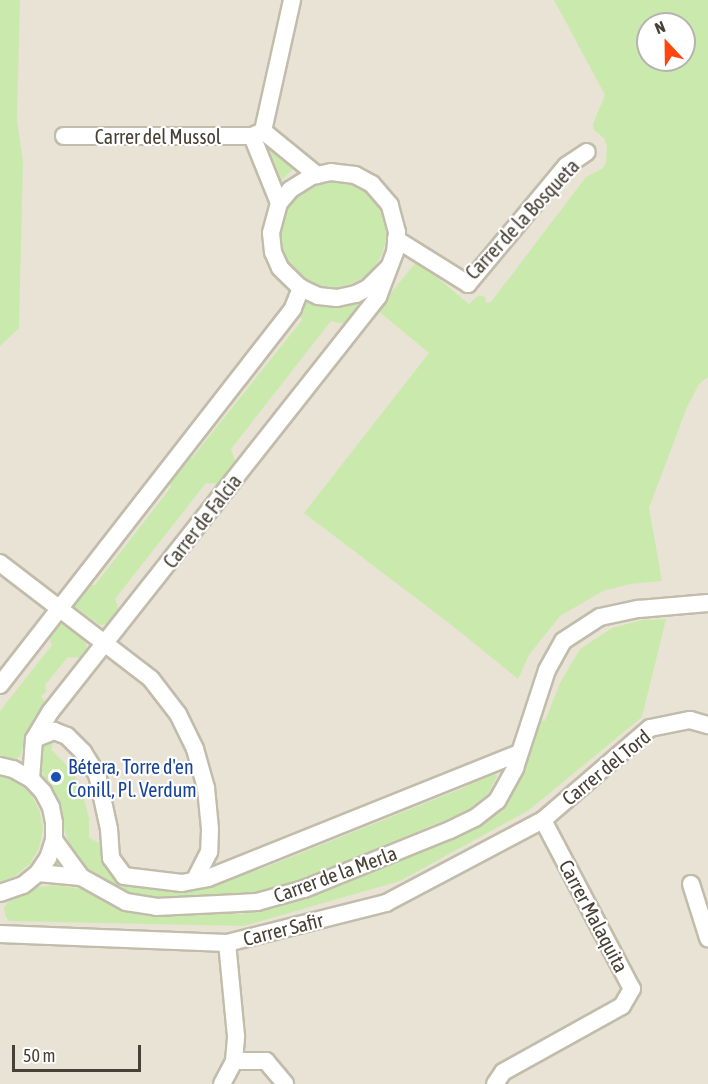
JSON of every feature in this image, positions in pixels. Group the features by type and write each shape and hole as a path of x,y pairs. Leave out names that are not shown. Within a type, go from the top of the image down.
{"street":[{"path":"279,203 257,133 292,0"},
{"path":"257,133 316,175"},
{"name":"Carrer del Mussol","path":"64,136 257,133"},
{"name":"Carrer de la Bosqueta","path":"396,239 468,284 566,166 587,152"},
{"path":"331,172 355,175 372,184 390,206 396,239 395,252 388,268 368,288 356,294 337,298 318,296 301,288 280,268 273,252 271,233 279,203 290,190 316,175 331,172"},
{"name":"Carrer de Falcia","path":"31,779 34,739 51,711 378,297 388,268"},
{"path":"0,685 293,308 301,288"},
{"path":"0,563 151,679 178,714 195,749 206,788 210,830 209,852 195,880"},
{"name":"Carrer de la Merla","path":"38,873 81,877 126,902 156,908 256,902 303,889 475,818 497,801 519,753 547,670 563,641 600,617 639,609 708,603"},
{"name":"Carrer del Tord","path":"543,820 650,728 690,720 708,725"},
{"path":"34,739 54,731 67,736 83,752 97,774 109,829 111,858 124,876 182,883 208,878 519,753"},
{"path":"0,766 13,769 31,779 43,792 51,807 54,840 48,858 38,873 23,885 0,893"},
{"name":"Carrer Safir","path":"0,934 227,943 386,903 543,820"},
{"name":"Carrer Malaquita","path":"495,1084 503,1072 622,1006 632,989 543,820"},
{"name":"Carrer de la Merla","path":"54,840 81,877"},
{"path":"691,884 708,938"},
{"path":"222,1084 234,1061 236,1036 227,943"},
{"path":"234,1061 266,1061 285,1084"}],"shaded area":[{"path":"0,0 708,0 708,1084 0,1084"}],"green space":[{"path":"0,0 20,0 17,120 23,161 19,328 0,346"},
{"path":"554,0 708,0 708,377 699,384 687,407 649,508 662,581 630,584 603,591 560,616 529,655 518,679 454,627 304,513 429,353 377,310 417,261 469,304 479,295 485,297 486,303 491,302 586,177 603,168 606,162 607,146 604,138 594,130 593,124 605,95"},
{"path":"257,137 295,167 281,181 277,182"},
{"path":"332,179 353,183 371,194 382,212 386,233 382,254 371,272 353,283 332,287 311,283 293,272 282,254 278,233 282,212 293,194 311,183"},
{"path":"305,301 324,306 354,302 358,305 345,324 331,321 231,449 236,464 221,484 206,483 115,599 120,612 112,624 100,625 74,606 72,598 81,584 95,585 171,487 165,474 183,452 192,458 302,320 296,305"},
{"path":"666,619 642,717 529,810 400,881 244,926 9,921 6,917 4,908 10,899 39,887 56,885 81,889 134,913 242,914 283,904 336,884 476,825 537,720 545,721 560,683 580,649 612,628 642,620"},
{"path":"66,623 85,639 87,649 81,658 68,657 45,685 46,692 41,696 46,703 31,724 20,756 14,760 0,757 0,711 52,645 47,632 54,624"},
{"path":"54,740 51,749 73,772 83,795 89,818 89,838 100,843 102,860 115,879 143,887 249,863 259,870 468,786 470,772 491,767 497,776 488,794 465,812 279,888 227,899 138,896 114,888 94,874 76,855 68,840 38,760 40,744"},
{"path":"0,775 19,783 32,796 40,812 43,830 39,848 30,864 15,876 0,882"}],"place":[{"name":"Bétera, Torre d'en Conill, Pl. Verdum","path":"56,777"}]}
